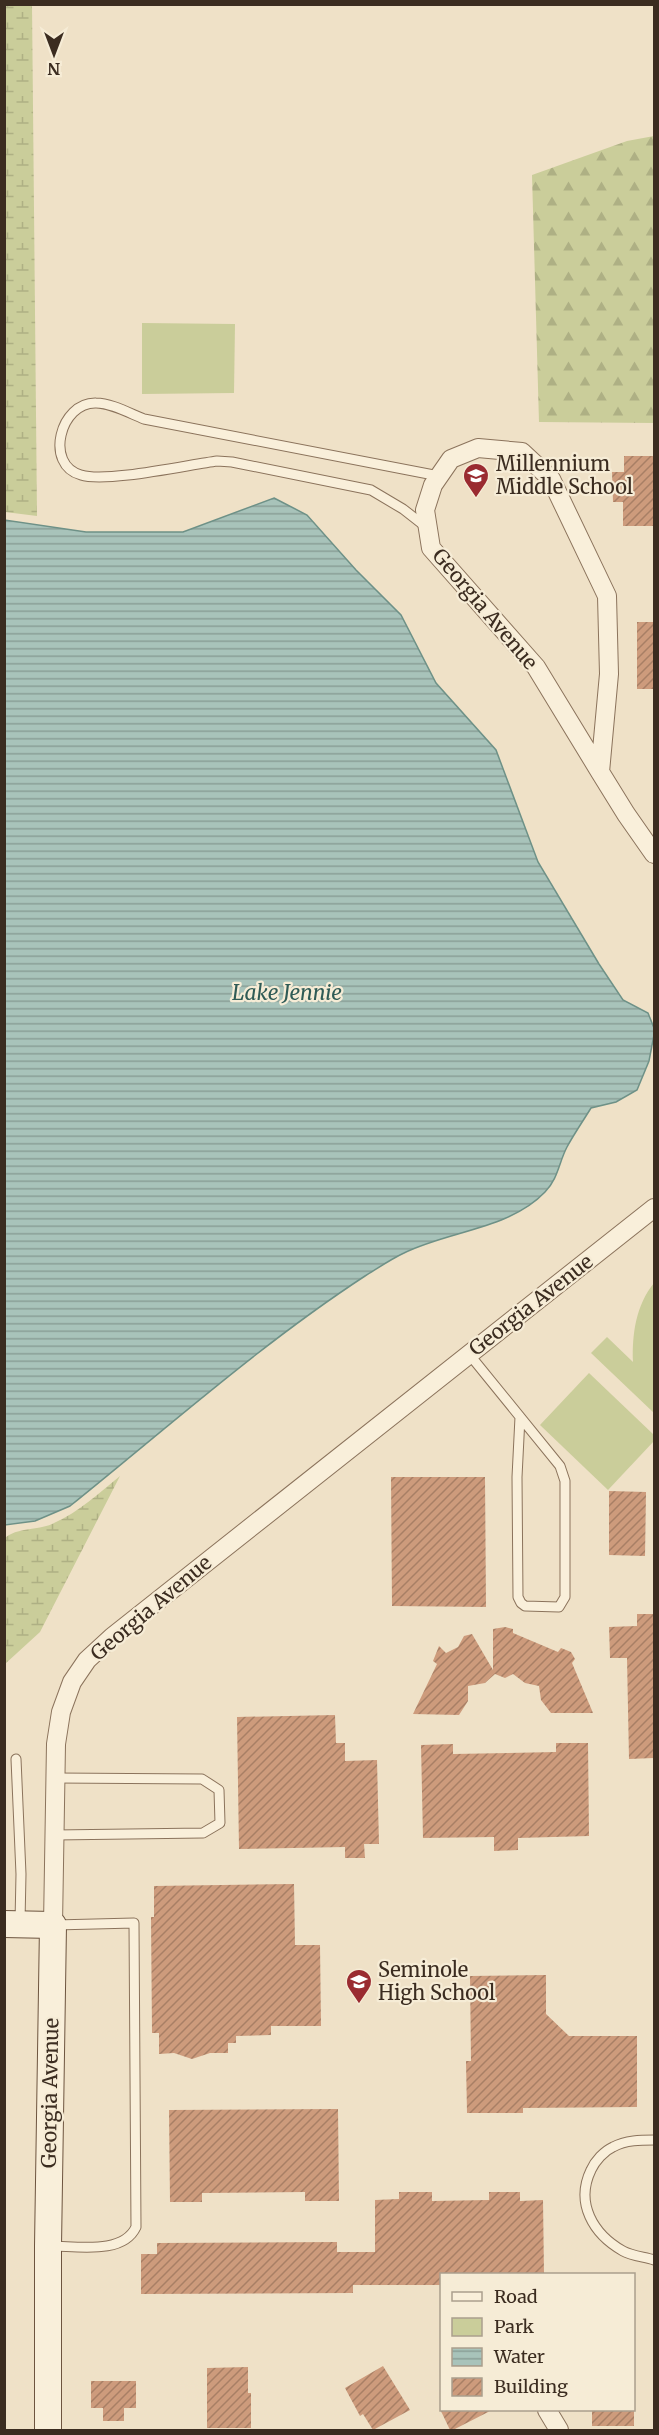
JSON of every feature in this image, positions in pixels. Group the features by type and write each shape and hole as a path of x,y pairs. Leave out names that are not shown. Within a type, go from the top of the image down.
{"street":[{"name":"Georgia Avenue","path":"600,772 609,674 607,596 551,479 522,452 478,448 452,459 433,485 425,510 431,548 536,667 600,772 654,854"},
{"name":"Georgia Avenue","path":"48,2430 48,2246 56,1744 61,1712 72,1682 87,1660 112,1637 654,1208"},
{"path":"12,1924 53,1925"},
{"path":"548,2411 559,2430"}],"lane":[{"path":"428,528 403,509 371,490 232,462 210,462 112,476 80,475 73,472 63,459 61,436 69,415 87,404 97,403 144,418 439,476"},
{"path":"469,1354 560,1466 565,1481 565,1597 558,1607 525,1606 518,1597 517,1477 520,1417"},
{"path":"12,1924 21,1874 16,1759"},
{"path":"55,1835 203,1833 220,1823 219,1790 202,1779 56,1778"},
{"path":"48,2246 95,2246 120,2243 131,2237 136,2227 134,1923 53,1925"},
{"path":"654,2140 636,2140 613,2147 595,2162 584,2184 587,2212 600,2235 625,2253 654,2260"}],"green space":[{"path":"5,4 32,5 37,516 5,512"},
{"path":"654,136 654,423 539,422 532,175 627,141"},
{"path":"142,323 235,324 234,393 142,394"},
{"path":"654,1283 654,1413 591,1353 607,1337 633,1362 636,1320 643,1301"},
{"path":"589,1373 654,1435 654,1441 608,1490 540,1425"},
{"path":"120,1476 40,1632 5,1664 5,1538 16,1532 63,1519"}],"water":[{"name":"Lake Jennie","path":"274,498 307,515 356,570 401,615 436,683 496,750 538,862 623,1000 648,1013 654,1028 649,1061 637,1090 616,1102 591,1108 567,1147 553,1182 531,1204 497,1222 421,1246 384,1264 326,1302 252,1358 70,1506 35,1521 5,1525 5,520 86,532 183,532"}],"building":[{"path":"624,456 654,456 654,526 623,526 623,502 613,502 612,472 624,472"},
{"path":"637,622 654,622 654,689 637,689"},
{"path":"391,1477 485,1477 486,1607 392,1606"},
{"path":"609,1491 646,1492 645,1556 609,1555"},
{"path":"637,1614 654,1614 654,1758 629,1759 627,1658 610,1658 609,1627 637,1626"},
{"path":"505,1627 513,1629 513,1633 558,1652 561,1648 571,1652 575,1659 572,1663 593,1713 551,1713 541,1700 539,1686 525,1683 513,1674 505,1678 495,1674 485,1683 468,1686 468,1701 459,1715 413,1714 437,1664 433,1661 439,1646 446,1653 458,1647 464,1636 472,1634 493,1670 493,1629"},
{"path":"335,1715 336,1743 345,1743 345,1761 377,1760 379,1844 364,1844 365,1858 345,1858 345,1847 239,1849 237,1717"},
{"path":"556,1743 588,1743 589,1836 518,1838 518,1850 494,1851 494,1837 423,1838 421,1745 453,1744 453,1754 556,1752"},
{"path":"294,1884 295,1945 320,1945 321,2026 271,2026 271,2035 236,2036 236,2043 228,2043 228,2053 210,2053 192,2059 174,2053 159,2054 159,2033 152,2033 151,1917 154,1917 154,1886"},
{"path":"546,1975 546,2014 569,2036 637,2036 637,2107 523,2108 523,2113 467,2113 466,2061 471,2061 470,1976"},
{"path":"338,2109 339,2201 305,2201 305,2192 202,2193 202,2202 170,2202 169,2110"},
{"path":"399,2192 432,2192 432,2201 489,2200 489,2192 520,2192 520,2201 543,2200 544,2273 440,2273 440,2285 353,2285 353,2293 141,2294 141,2254 157,2254 157,2243 337,2242 337,2252 375,2252 375,2200 399,2199"},
{"path":"383,2366 410,2410 373,2430 363,2414 360,2416 345,2388"},
{"path":"248,2367 251,2428 207,2428 207,2368"},
{"path":"91,2381 136,2381 136,2408 124,2408 124,2421 103,2421 103,2408 91,2408"},
{"path":"441,2411 490,2411 453,2430 450,2430"},
{"path":"592,2411 634,2411 634,2426 592,2426"}],"place":[{"name":"Millennium Middle School","path":"476,499"},
{"name":"Seminole High School","path":"359,2005"}]}
